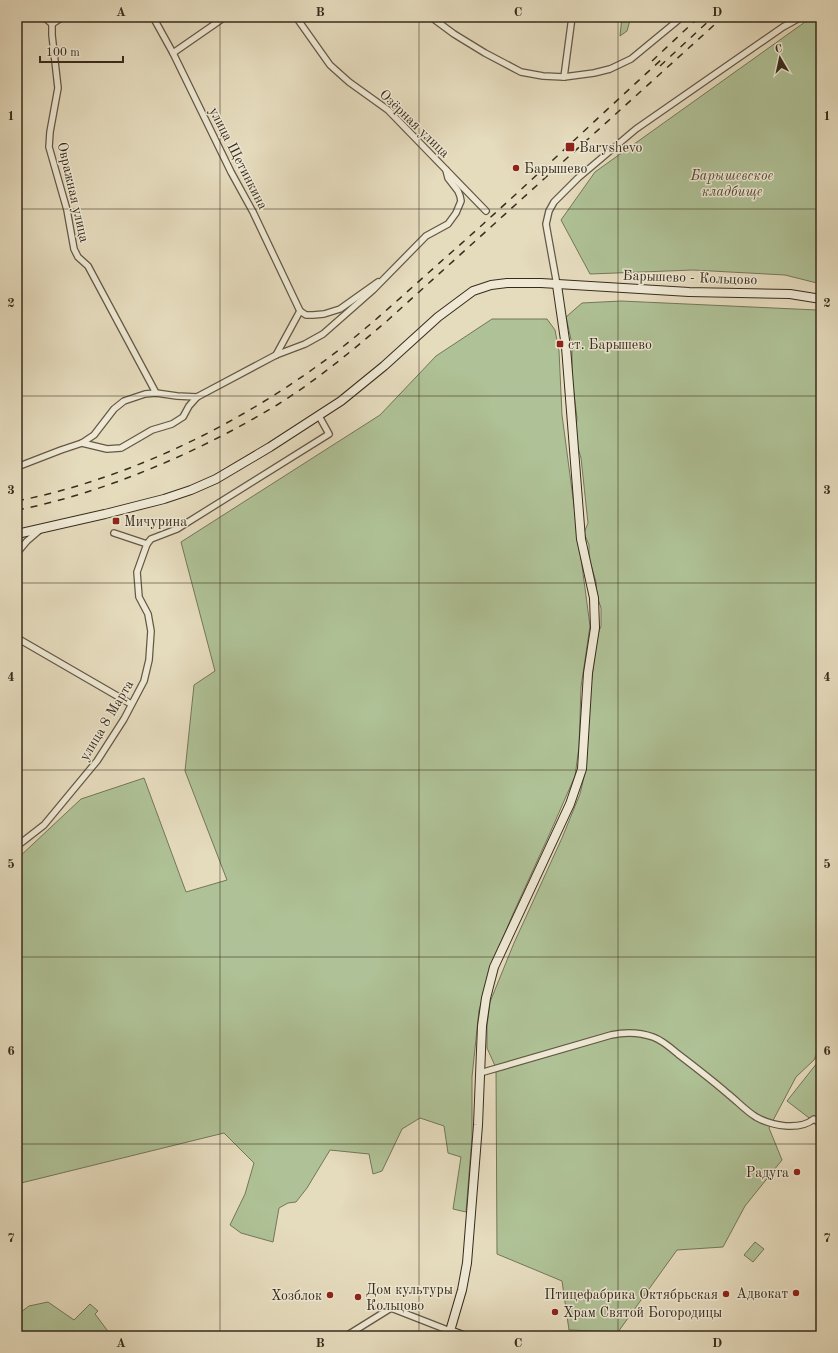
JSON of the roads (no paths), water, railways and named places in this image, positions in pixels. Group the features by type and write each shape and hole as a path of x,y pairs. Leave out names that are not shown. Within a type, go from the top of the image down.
{"main road":[{"name":"Барышево - Кольцово","path":"17,534 149,503 191,490 216,479 341,401 384,366 438,316 473,291 490,286 507,283 541,283 689,292 790,294 821,299"},
{"path":"464,1336 450,1331 462,1290 467,1263 478,1125 482,1026 486,998 494,967 570,804 582,769 588,680 595,628 594,598 581,539 566,347 557,285"}],"street":[{"path":"44,17 52,24 63,17"},
{"name":"улица Щетинкина","path":"153,17 173,53 231,172 253,212 300,311"},
{"path":"173,53 225,17"},
{"name":"Озёрная улица","path":"296,17 330,65 388,110 486,211"},
{"path":"431,17 454,34 521,72 543,76 564,77 610,69 631,59 682,17"},
{"path":"564,77 566,49 572,17"},
{"path":"557,285 546,224 549,211 554,202 578,178 636,129 783,27 801,17"},
{"name":"Овражная улица","path":"52,24 58,88 50,132 49,147 67,210 74,249 78,257 88,266 156,393"},
{"path":"82,443 107,449 121,448 152,430 172,424 183,417 189,406 197,397 276,355 305,344 323,334 373,290 426,236 448,224 456,213 461,201 460,196 448,178 446,170"},
{"path":"276,355 300,311 306,315 313,315 324,314 340,309 370,286 384,278"},
{"path":"17,467 82,443 94,434 114,409 124,401 146,394 156,393 197,397"},
{"path":"114,534 147,544 152,539 177,529 329,434 319,416"},
{"path":"17,553 27,541 42,528"},
{"name":"улица 8 Марта","path":"17,846 44,825 97,761 124,718 130,704 144,681 149,660 151,631 148,614 139,598 137,572 147,544"},
{"path":"17,638 130,704"},
{"path":"480,1073 611,1035 625,1032 639,1034 654,1038 670,1047 756,1117 774,1124 795,1127 814,1119 821,1124"},
{"path":"346,1336 391,1308 450,1331"}],"railway":[{"path":"652,61 699,17"},
{"path":"660,66 713,17"},
{"path":"17,510 84,493 185,454 248,422 277,405 306,385 388,320 723,17"},
{"path":"17,501 56,492 134,466 209,432 280,392 331,356 402,297 662,59"}],"place":[{"name":"Baryshevo","path":"570,147"},
{"name":"Барышево","path":"516,168"},
{"name":"ст. Барышево","path":"560,344"},
{"name":"Мичурина","path":"116,521"},
{"name":"Радуга","path":"797,1172"},
{"name":"Адвокат","path":"796,1293"},
{"name":"Птицефабрика Октябрьская","path":"726,1294"},
{"name":"Хозблок","path":"330,1295"},
{"name":"Дом культуры Кольцово","path":"358,1297"},
{"name":"Храм Святой Богородицы","path":"555,1312"}],"park label":[{"name":"Барышевское кладбище","path":"732,184"}]}
